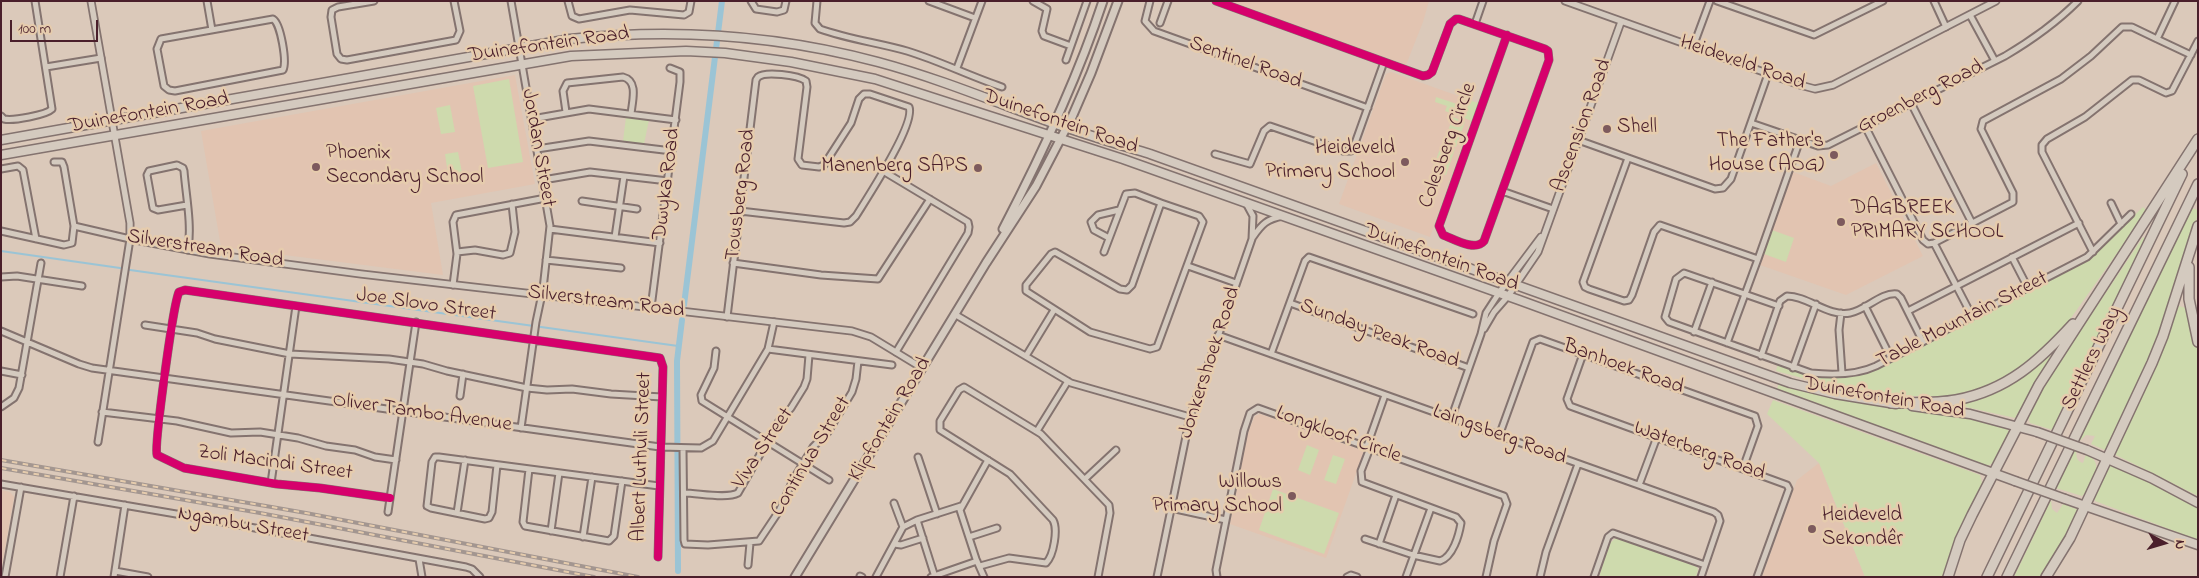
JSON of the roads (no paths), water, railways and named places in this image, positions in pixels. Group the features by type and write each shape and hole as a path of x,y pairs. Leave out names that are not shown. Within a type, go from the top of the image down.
{"highway":[{"path":"1948,577 1960,540 2039,385 2198,140"},
{"name":"Settlers Way","path":"1988,577 2198,140"},
{"name":"Settlers Way","path":"2007,577 2198,184"},
{"path":"2046,577 2070,538 2163,336 2198,226"},
{"path":"2192,244 2189,299 2198,342"},
{"path":"1891,403 1951,400 1995,388 2029,368 2045,354 2086,310"}],"main road":[{"name":"Klipfontein Road","path":"986,263 1049,135 1081,61 1103,1"},
{"name":"Klipfontein Road","path":"795,577 986,263 1036,186 1067,127 1091,73 1118,1"},
{"name":"Duinefontein Road","path":"1,140 570,39 662,33 727,36 797,45 880,62 935,79 1053,123 1159,158 1790,383 1829,393 1958,412 2037,432 2107,458 2151,478 2198,504"},
{"name":"Duinefontein Road","path":"1,155 522,63 594,54 662,51 706,52 799,63 876,79 1123,158 2084,506 2198,545"}],"street":[{"path":"1,116 4,119 11,120 51,110 52,101 35,1"},
{"path":"91,1 130,223 130,239 98,442"},
{"path":"207,1 212,30"},
{"path":"374,1 338,7 332,10 331,16 337,54 341,59 347,60 456,40 460,31 454,1"},
{"name":"Jordan Street","path":"511,1 550,229 521,428"},
{"path":"568,1 572,16 579,19 630,10 684,15 689,12 691,1"},
{"path":"751,1 756,9 777,12 784,10 786,1"},
{"path":"817,1 814,23 820,29 878,43 956,68 970,76 1002,87"},
{"path":"929,1 975,18"},
{"path":"956,68 982,1"},
{"path":"1033,1 1047,9 1043,34 1071,46"},
{"path":"1066,60 1087,1"},
{"name":"Sentinel Road","path":"1150,1 1145,21 1154,31 1368,108"},
{"path":"1160,24 1168,1"},
{"path":"1216,1 1423,76 1428,76 1433,70 1452,21 1458,18 1507,35"},
{"path":"1475,24 1483,1"},
{"name":"Heideveld Road","path":"1564,1 1808,88 1827,87 1996,1"},
{"path":"1693,47 1710,1"},
{"path":"1717,1 1814,34 1883,1"},
{"path":"1934,1 1946,28"},
{"name":"Groenberg Road","path":"1751,123 1824,146 1995,61 2034,39 2062,18 2078,1"},
{"path":"2158,39 2176,1"},
{"path":"1970,15 1995,61"},
{"path":"269,20 276,21 284,68 278,72 175,90 166,89 163,83 157,49 158,42 164,38 212,30 269,20"},
{"name":"Ascension Road","path":"1508,296 1536,256 1622,22"},
{"path":"1865,126 1922,240 1928,244 1934,243 2012,203 2014,199 1982,131 1983,121 2061,78 2091,56 2122,26 2132,27 2191,55"},
{"name":"Colesberg Circle","path":"1507,35 1545,49 1549,53 1549,60 1484,241 1480,245 1472,246 1440,233 1439,224 1507,35"},
{"path":"2093,252 2042,152 2044,142 2084,117 2132,80 2139,80 2166,93 2172,91 2198,41"},
{"path":"46,67 101,58"},
{"path":"1215,154 1250,164 1264,131 1270,126 1348,152 1354,146 1384,62"},
{"name":"Dwyka Road","path":"651,308 676,120 680,75 678,70 670,68"},
{"name":"Tousberg Road","path":"727,317 756,80 760,75 766,73 800,78 806,81 807,87 798,159 802,165 819,167 824,165 851,122 859,99 864,94 870,94 909,107 910,115 903,135 883,171"},
{"path":"1578,140 1715,189 1720,189 1730,182 1768,74"},
{"path":"566,112 563,91 567,83 623,77 629,79 633,85 630,114"},
{"path":"1910,104 1972,223"},
{"path":"532,119 589,109 676,120"},
{"path":"1727,343 1800,140"},
{"path":"537,149 589,141 672,151"},
{"path":"1628,158 1584,280 1584,285 1587,288 1621,301 1629,300 1654,232 1660,225 1758,259"},
{"path":"1,231 69,245 73,241 74,226 63,164 60,161 54,162"},
{"path":"187,205 158,210 153,208 148,172 177,165 182,166 187,205 188,250"},
{"path":"1,169 18,166 22,168 36,239"},
{"path":"740,211 848,222 856,216 883,171 968,222 969,230 896,352"},
{"path":"543,180 590,172 668,181"},
{"path":"616,237 624,176"},
{"path":"1502,191 1553,209"},
{"path":"1104,252 1124,197 1128,193 1161,203 1199,216 1203,220 1159,345 1155,348 1096,335 1054,310 1030,294 1025,288 1051,254 1060,253 1120,289 1127,290 1132,285 1161,203"},
{"path":"453,285 457,252 453,222 456,215 546,198"},
{"path":"733,263 821,275 878,280 930,199"},
{"path":"582,202 637,209"},
{"name":"Jonkershoek Road","path":"1246,203 1253,216 1252,239"},
{"path":"2111,203 2121,224"},
{"path":"457,252 474,250 503,255 510,253 515,232 512,204"},
{"path":"1109,238 1094,230 1092,222 1098,215 1119,210"},
{"name":"Table Mountain Street","path":"1712,282 1686,273 1681,274 1676,279 1665,317 1668,322 1811,373 1842,373 1869,369 2083,260 2131,214"},
{"name":"Jonkershoek Road","path":"1157,577 1190,417 1236,283 1252,239 1263,223 1284,216"},
{"path":"1908,311 2079,223"},
{"name":"Silverstream Road","path":"74,226 188,250 453,285 859,333 922,368"},
{"path":"550,229 660,243"},
{"name":"Ascension Road","path":"1499,293 1546,231"},
{"path":"1934,243 1972,316"},
{"path":"1271,354 1305,261 1311,257 1473,314"},
{"path":"2012,257 2028,288"},
{"path":"546,260 621,268"},
{"path":"1,407 16,396 22,375 41,263"},
{"path":"1188,266 1236,283"},
{"path":"1,277 16,276 82,286"},
{"path":"1694,332 1712,282 1779,306"},
{"name":"Joe Slovo Street","path":"172,329 178,294 185,290 654,356 662,359"},
{"path":"1451,418 1488,310 1499,293"},
{"path":"1761,356 1782,298 1787,296 1841,313 1850,313 1895,293 1900,296 1923,342"},
{"path":"1481,334 1494,312 1508,296"},
{"name":"Sunday Peak Road","path":"1290,303 1469,368"},
{"path":"1793,368 1816,304"},
{"path":"271,483 296,306"},
{"path":"1865,306 1891,358"},
{"path":"1026,356 1054,310"},
{"path":"1841,313 1838,330 1842,373"},
{"path":"956,314 1068,381 1190,417"},
{"path":"388,512 416,322"},
{"name":"Oliver Tambo Avenue","path":"1,331 79,364 108,370 660,448 682,449 701,448 710,444 768,349 774,322"},
{"path":"145,325 290,354 410,362 527,388 547,390 572,389 611,394 662,397"},
{"path":"160,419 172,329"},
{"name":"Laingsberg Road","path":"1218,335 1718,515 1719,527 1701,577"},
{"name":"Banhoek Road","path":"1499,436 1534,340 1543,340 1756,416 1758,426 1743,468"},
{"path":"768,349 892,365"},
{"path":"716,352 714,368 701,399 704,404 829,480"},
{"name":"Waterberg Road","path":"1584,354 1567,399 1569,405 1785,483 1788,487 1757,577"},
{"name":"Viva Street","path":"684,493 731,496 738,493 779,421 792,408 804,387 807,379 809,355"},
{"name":"Albert Luthuli Street","path":"658,557 664,367 662,359"},
{"name":"Continua Street","path":"750,543 758,541 766,532 784,501 793,480 813,447 828,432 852,392 858,361"},
{"path":"1,371 22,375"},
{"path":"460,396 462,374"},
{"path":"1037,431 1068,381"},
{"path":"917,520 933,576 1006,558 1046,563 1050,557 1056,529 1053,520 1013,477 942,432 939,427 960,388 968,388 1037,431 1109,505 1110,510 1098,577"},
{"path":"1365,539 1413,555 1444,560 1451,552 1460,526 1460,521 1456,517 1362,482 1361,472 1385,395"},
{"name":"Longkloof Circle","path":"1217,577 1216,570 1244,431 1250,413 1255,408 1263,408 1504,496 1507,504 1494,540 1486,577"},
{"path":"102,412 160,419 231,433 254,432 278,435 396,460"},
{"name":"Zoli Macindi Street","path":"160,419 156,446 158,455 180,468 271,483 390,498"},
{"path":"1639,485 1657,437"},
{"path":"682,449 685,544 750,543 748,566"},
{"path":"1085,479 1116,450"},
{"path":"497,465 492,512 489,518 485,519 427,506 432,462 435,457 464,460 659,486"},
{"path":"918,457 937,514"},
{"path":"457,513 464,460"},
{"path":"984,577 960,513 962,506 988,460"},
{"path":"1540,577 1546,552 1578,464"},
{"path":"529,469 524,524 527,527 608,542 613,539 622,481"},
{"path":"551,532 559,473"},
{"path":"583,537 592,477"},
{"name":"Ngambu Street","path":"1,484 472,569 480,577"},
{"path":"5,577 21,487"},
{"path":"1379,544 1396,495"},
{"path":"60,577 74,496"},
{"path":"894,503 902,527"},
{"path":"125,505 114,574 148,577"},
{"path":"876,577 902,527 917,520 962,506"},
{"path":"1171,508 1226,520"},
{"path":"1406,577 1430,508"},
{"path":"968,537 997,528"},
{"path":"1594,577 1608,538 1613,533 1705,565"},
{"path":"894,544 901,545 923,538"},
{"path":"419,559 422,577"},
{"path":"1347,577 1351,575 1357,577"}],"waterway":[{"path":"684,305 722,1"},
{"path":"1,251 120,268"},
{"path":"130,270 678,346"},
{"path":"678,571 677,361 682,320"}],"railway":[{"path":"1,460 306,513 638,577"},
{"path":"1,468 260,513 594,577"}],"place":[{"name":"Shell","path":"1607,129"},
{"name":"The Father's House (AOG)","path":"1834,155"},
{"name":"Heideveld Primary School","path":"1405,162"},
{"name":"Phoenix Secondary School","path":"316,167"},
{"name":"Manenberg SAPS","path":"978,168"},
{"name":"DAGBREEK PRIMARY SCHOOL","path":"1841,222"},
{"name":"Willows Primary School","path":"1292,496"},
{"name":"Heideveld Sekondêr","path":"1812,529"}]}
